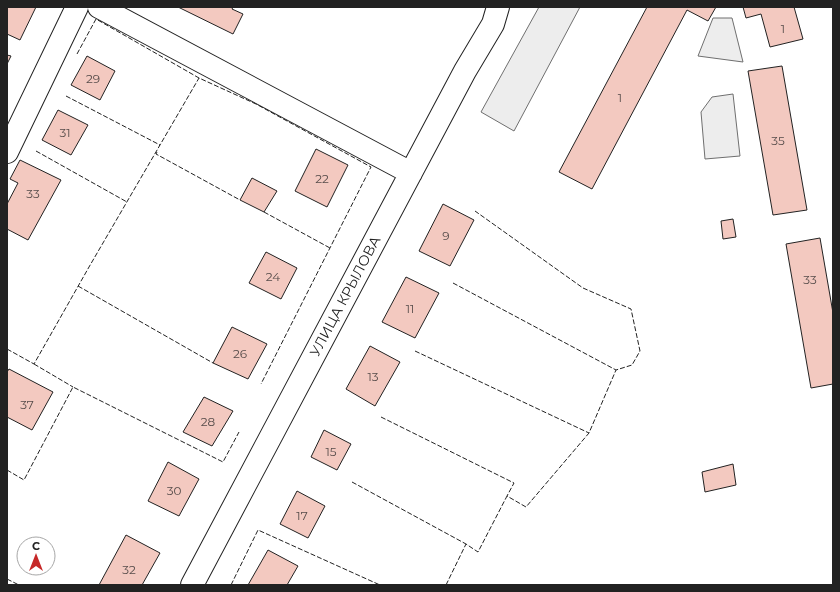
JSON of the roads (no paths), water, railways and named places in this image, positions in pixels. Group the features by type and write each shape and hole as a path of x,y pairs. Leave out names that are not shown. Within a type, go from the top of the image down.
{"street":[{"path":"7,152 77,7"},
{"path":"99,7 411,173"},
{"name":"УЛИЦА КРЫЛОВА","path":"192,585 465,71 493,24 498,7"}]}
